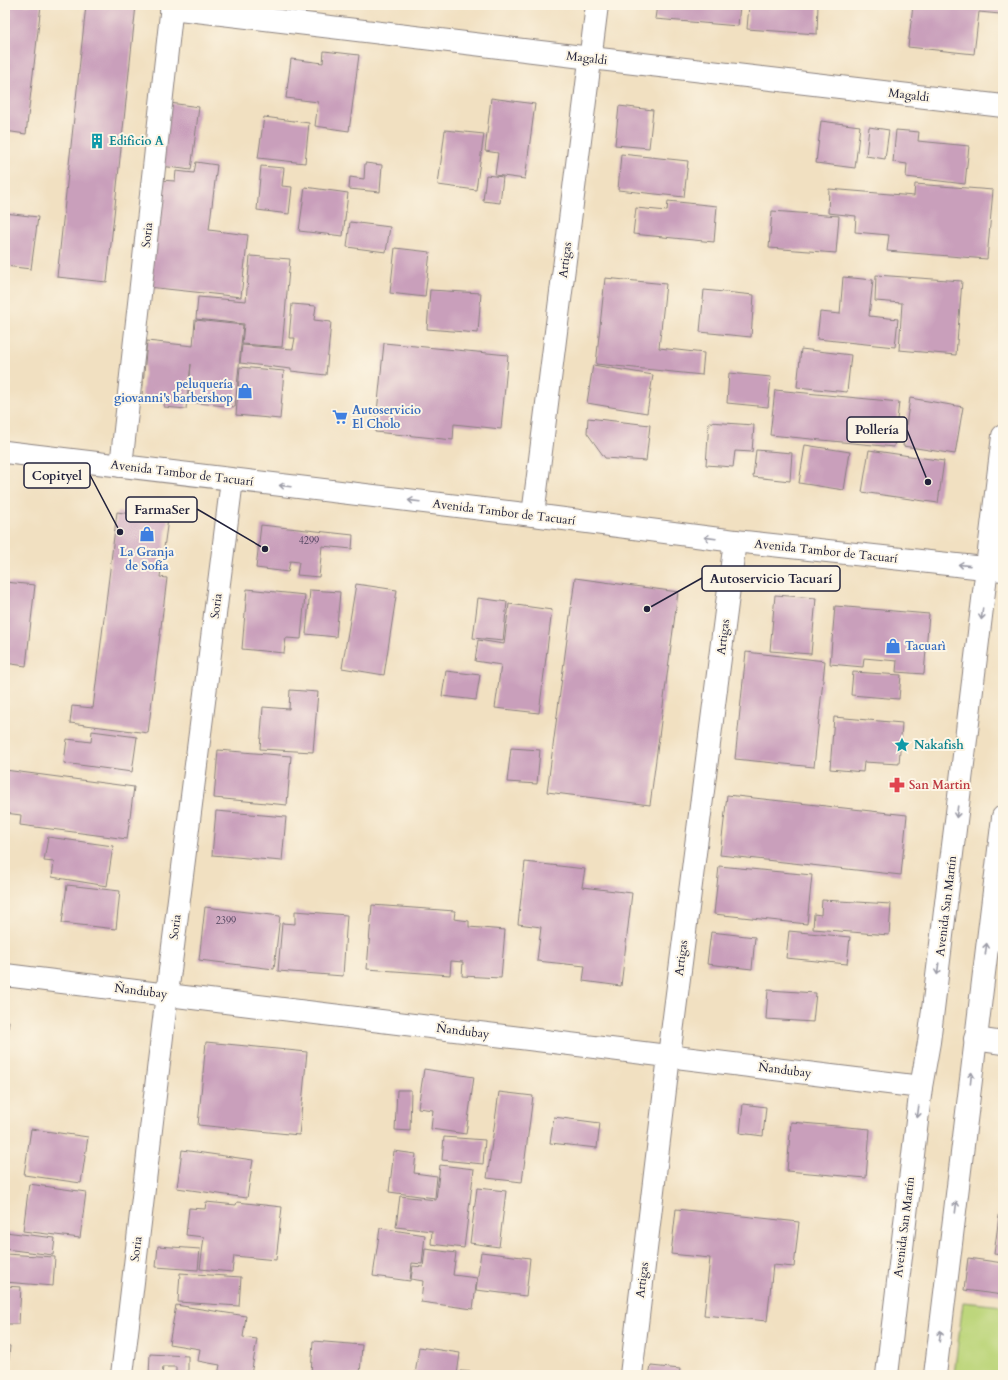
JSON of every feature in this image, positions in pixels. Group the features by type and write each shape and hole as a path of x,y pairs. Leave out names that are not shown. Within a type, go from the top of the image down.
{"street":[{"name":"Artigas","path":"533,515 597,5"},
{"name":"Magaldi","path":"172,6 591,58 1003,106"},
{"name":"Soria","path":"121,466 172,6"},
{"name":"Avenida San Martín","path":"887,1375 921,1087 929,1042 995,569 1003,436"},
{"name":"Avenida Tambor de Tacuarí","path":"5,452 533,515 735,541 995,569"},
{"name":"Soria","path":"122,1375 167,994 232,480"},
{"name":"Artigas","path":"631,1375 669,1056 735,541"},
{"path":"935,1375 1003,817"},
{"name":"Ñandubay","path":"5,975 921,1087"},
{"path":"975,1039 1003,1043"}],"green space":[{"path":"963,1302 1003,1306 1003,1375 954,1375"}],"building":[{"path":"5,5 41,5 26,134 5,131"},
{"name":"Edificio A","path":"86,5 136,5 107,282 57,277"},
{"path":"657,5 740,5 738,26 655,19"},
{"path":"749,5 818,5 817,34 747,29"},
{"path":"913,5 1001,5 1000,14 979,12 974,54 908,47"},
{"path":"324,51 359,55 349,131 315,126 318,102 286,98 291,59 323,63"},
{"path":"491,98 535,104 525,179 495,175 498,153 485,151"},
{"path":"170,103 199,107 191,170 161,166"},
{"path":"619,106 653,110 649,148 615,145"},
{"path":"264,117 309,123 305,163 258,158"},
{"path":"821,121 860,126 855,168 816,163"},
{"path":"869,127 889,130 885,159 866,156"},
{"path":"445,130 484,134 476,190 438,185"},
{"path":"896,130 919,132 918,141 969,146 965,184 906,177 907,164 893,162"},
{"path":"621,154 688,161 684,197 618,190"},
{"path":"196,162 217,165 209,230 248,235 241,297 148,287 160,180 175,181 176,171 194,173"},
{"path":"365,163 382,165 380,192 349,189 350,177 364,179"},
{"path":"261,166 284,168 282,186 292,187 289,214 257,210"},
{"path":"486,175 503,177 500,203 483,201"},
{"path":"915,184 993,190 987,259 887,251 889,235 855,232 856,216 828,213 829,189 914,196"},
{"path":"305,187 348,193 343,236 299,231"},
{"path":"668,201 717,206 714,242 633,234 636,208 667,211"},
{"path":"772,211 839,216 836,253 769,248"},
{"path":"5,213 38,217 31,269 5,266"},
{"path":"350,222 390,227 386,252 347,247"},
{"path":"395,248 430,252 425,297 390,293"},
{"path":"250,256 290,259 282,347 242,344 244,324 196,319 198,297 246,301"},
{"path":"876,275 962,281 956,355 899,350 902,303 875,301"},
{"path":"843,277 873,280 869,316 898,319 895,347 817,339 820,312 840,314"},
{"path":"605,278 666,284 659,348 704,353 702,375 596,364"},
{"path":"430,290 481,293 478,333 427,329"},
{"path":"704,290 754,295 751,337 700,332"},
{"path":"292,304 316,306 314,320 331,322 326,375 240,363 242,345 293,349 295,338 289,338"},
{"path":"195,320 243,325 235,407 188,402 191,364 186,409 164,407 165,398 142,396 147,341 193,346"},
{"path":"384,343 508,355 501,429 454,424 453,440 375,432"},
{"path":"801,349 851,355 847,392 797,387"},
{"path":"593,365 653,375 647,413 587,403"},
{"path":"240,367 284,371 280,419 236,415"},
{"path":"729,373 771,377 768,407 727,403"},
{"path":"775,390 899,402 894,447 770,435"},
{"path":"910,398 963,407 955,454 903,446"},
{"path":"588,418 650,425 646,461 605,458 587,433"},
{"path":"709,422 754,425 752,452 735,451 733,467 706,465"},
{"path":"805,445 850,452 844,490 799,483"},
{"path":"756,450 792,453 790,481 753,477"},
{"path":"869,450 944,461 938,503 862,492"},
{"path":"117,512 168,519 160,577 167,578 148,733 70,723 72,706 93,708"},
{"path":"261,525 353,535 352,549 322,546 319,577 297,575 299,562 290,561 288,572 256,568"},
{"path":"575,578 678,592 650,805 547,792"},
{"path":"5,582 35,585 26,666 5,663"},
{"path":"356,584 397,590 384,675 342,668"},
{"path":"247,589 305,595 301,639 286,638 284,653 242,649"},
{"path":"310,590 340,592 336,637 306,634"},
{"path":"775,595 816,598 811,654 770,651"},
{"path":"478,598 507,602 503,641 473,638"},
{"path":"509,604 552,610 539,713 495,708 501,665 475,661 478,640 504,644"},
{"path":"835,606 929,614 924,674 896,672 897,661 864,658 863,667 830,664"},
{"path":"746,652 825,661 814,767 735,759"},
{"path":"446,671 480,675 476,700 442,696"},
{"path":"853,672 901,675 899,699 851,695"},
{"path":"290,690 318,692 313,752 260,749 263,707 289,709"},
{"path":"834,717 902,723 899,764 864,762 863,772 830,769"},
{"path":"92,731 137,737 132,772 64,763 67,739 91,742"},
{"path":"511,748 540,750 537,784 507,782"},
{"path":"218,750 291,756 287,805 214,798"},
{"path":"5,770 134,787 127,839 20,825 21,815 5,813"},
{"path":"727,795 907,815 901,875 720,855"},
{"path":"216,811 286,817 282,861 212,855"},
{"path":"48,837 113,846 107,886 52,877 54,862 44,861"},
{"path":"525,862 585,869 582,887 632,893 621,986 583,981 585,966 537,961 541,927 518,924"},
{"path":"719,866 812,875 807,924 714,914"},
{"path":"67,885 120,891 116,929 62,923"},
{"path":"822,900 891,904 889,935 813,929 814,914 821,915"},
{"path":"372,905 455,911 454,919 469,921 469,927 505,930 501,978 462,976 463,962 451,961 450,975 367,969"},
{"path":"205,907 280,916 274,969 199,960"},
{"path":"295,911 347,915 343,976 278,971 282,923 295,924"},
{"path":"789,931 850,937 847,964 786,958"},
{"path":"711,932 755,937 752,969 707,964"},
{"path":"768,990 816,993 813,1022 766,1019"},
{"path":"5,1020 9,1021 6,1049 5,1049"},
{"path":"206,1042 307,1052 299,1135 198,1125"},
{"path":"424,1069 474,1077 466,1134 431,1129 433,1110 418,1108"},
{"path":"397,1090 411,1090 410,1131 395,1130"},
{"path":"499,1092 533,1096 522,1182 487,1178"},
{"path":"743,1104 766,1107 763,1136 740,1133"},
{"path":"554,1117 600,1123 597,1148 550,1143"},
{"path":"791,1122 870,1129 866,1178 787,1171"},
{"path":"31,1129 88,1137 81,1183 24,1175"},
{"path":"444,1137 485,1140 483,1164 442,1160"},
{"path":"182,1150 253,1160 247,1198 177,1188"},
{"path":"394,1151 416,1154 414,1173 437,1176 435,1198 389,1192"},
{"path":"440,1165 474,1169 464,1248 431,1244 432,1231 396,1227 400,1196 436,1200"},
{"path":"29,1184 86,1192 80,1238 23,1231"},
{"path":"477,1188 506,1191 499,1247 470,1243"},
{"path":"1003,1194 1003,1255 994,1254"},
{"path":"206,1202 236,1205 237,1202 282,1207 276,1260 234,1256 232,1272 200,1269 204,1237 186,1235 189,1208 205,1209"},
{"path":"676,1209 799,1222 794,1267 773,1265 767,1321 704,1315 710,1258 671,1254"},
{"path":"380,1228 425,1235 422,1264 412,1263 410,1281 373,1276"},
{"path":"5,1232 55,1238 53,1255 5,1249"},
{"path":"158,1246 200,1249 198,1270 156,1267"},
{"path":"425,1249 456,1253 453,1275 477,1278 473,1309 421,1302 423,1281 411,1279 413,1266 423,1267"},
{"path":"481,1252 530,1258 526,1296 476,1290"},
{"path":"5,1254 55,1257 53,1286 5,1282"},
{"path":"968,1258 1003,1263 1003,1295 964,1290"},
{"path":"180,1273 241,1277 239,1306 178,1302"},
{"path":"5,1286 21,1287 19,1324 5,1324"},
{"path":"176,1305 246,1316 243,1337 257,1339 251,1375 218,1375 220,1365 198,1361 200,1349 169,1344"},
{"path":"313,1341 362,1345 360,1375 311,1375"},
{"path":"5,1345 10,1346 7,1375 5,1375"},
{"path":"419,1347 460,1353 457,1375 415,1375"},
{"path":"150,1354 188,1356 188,1375 176,1375 176,1367 163,1367 162,1375 149,1375"},
{"path":"651,1366 680,1369 679,1375 649,1375"},
{"path":"460,1371 477,1372 477,1375 460,1375"}],"place":[{"name":"Edificio A","path":"97,141"},
{"name":"peluquería giovanni's barbershop","path":"245,391"},
{"name":"Autoservicio El Cholo","path":"340,417"},
{"name":"Pollería","path":"928,482"},
{"name":"Copityel","path":"120,532"},
{"name":"La Granja de Sofía","path":"147,534"},
{"name":"FarmaSer","path":"265,549"},
{"name":"Autoservicio Tacuarí","path":"647,609"},
{"name":"Tacuarì","path":"893,646"},
{"name":"Nakafish","path":"902,745"},
{"name":"San Martin","path":"897,785"}]}
